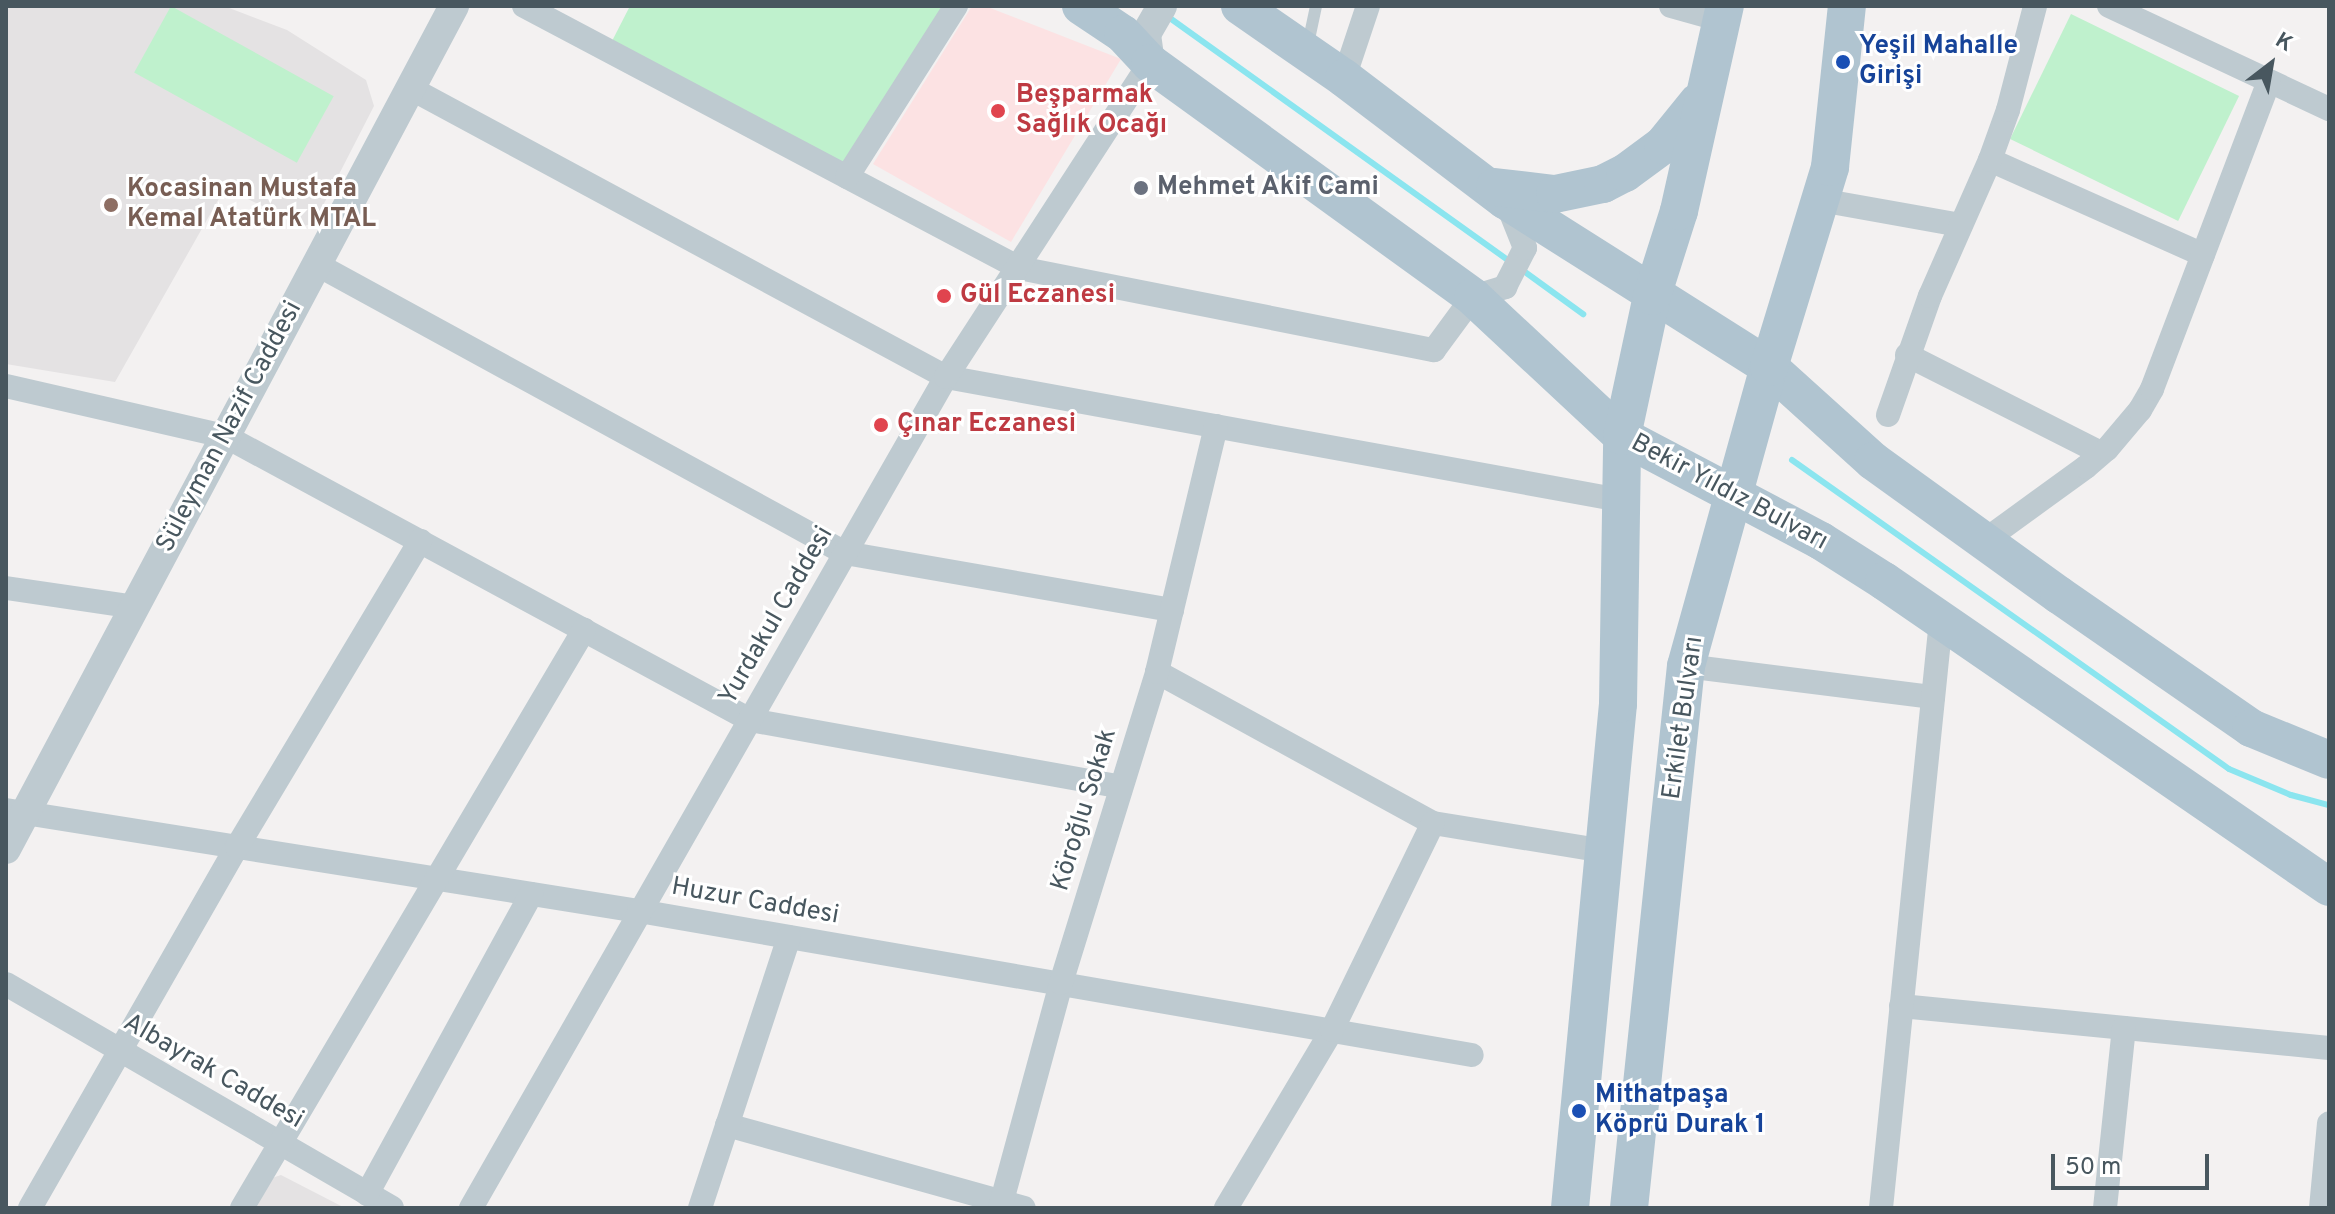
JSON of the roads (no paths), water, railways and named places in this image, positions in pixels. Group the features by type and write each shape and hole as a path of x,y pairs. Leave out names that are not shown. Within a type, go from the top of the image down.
{"main road":[{"name":"Bekir Yıldız Bulvarı","path":"1081,6 1148,49 1489,292 1622,436 1821,541 2329,887"},
{"path":"1240,6 1344,78 1497,193 1652,296 1769,367 1873,461 2251,728 2329,760"},
{"name":"Erkilet Bulvarı","path":"1629,1208 1686,666 1769,367 1830,167 1847,6"},
{"path":"1570,1208 1618,704 1622,436 1652,296 1679,211 1723,13"},
{"path":"1497,193 1555,194 1587,189 1614,179 1663,145 1706,89"},
{"path":"1794,286 1802,362 1820,414"},
{"path":"2239,824 2279,843 2329,859"}],"street":[{"name":"Süleyman Nazif Caddesi","path":"6,849 16,812 135,607 454,6"},
{"path":"524,6 1019,268 1434,350 1489,292 1525,248 1497,193"},
{"path":"847,177 956,6"},
{"path":"1148,49 1162,6"},
{"path":"1344,78 1368,6"},
{"path":"1671,6 1723,13"},
{"path":"1888,415 1907,355 1990,160 2012,96 2035,6"},
{"path":"2109,6 2329,109"},
{"name":"Yurdakul Caddesi","path":"471,1208 946,377 1019,268 1148,49"},
{"path":"1984,541 2101,453 2125,429 2152,389 2269,81"},
{"path":"410,88 946,377 1620,500"},
{"path":"1990,160 2203,255"},
{"path":"1820,200 1961,225"},
{"path":"316,264 845,553 1172,610"},
{"path":"1907,355 2101,453"},
{"path":"6,386 225,436 750,720 1121,787"},
{"name":"Köroğlu Sokak","path":"1009,1205 1061,983 1157,672 1216,426"},
{"path":"30,1208 237,847 420,541"},
{"path":"6,588 135,607"},
{"path":"1881,1208 1941,620"},
{"path":"242,1208 584,630"},
{"path":"1686,666 1933,697"},
{"path":"1157,672 1433,823 1604,851"},
{"name":"Huzur Caddesi","path":"16,812 639,911 1472,1055"},
{"path":"1226,1208 1332,1030 1433,823"},
{"path":"367,1194 531,894"},
{"path":"700,1208 789,937"},
{"name":"Albayrak Caddesi","path":"6,984 392,1208"},
{"path":"1901,1006 2329,1048"},
{"path":"2105,1208 2124,1028"},
{"path":"2321,1208 2329,1123"},
{"path":"727,1125 1009,1205"}],"lane":[{"path":"1306,51 1316,6"}],"waterway":[{"path":"1167,16 1512,263"},
{"path":"1521,269 1583,314"},
{"path":"1792,460 2229,769 2291,795 2329,805"}],"place":[{"name":"Yeşil Mahalle Girişi","path":"1843,62"},
{"name":"Beşparmak Sağlık Ocağı","path":"998,111"},
{"name":"Mehmet Akif Cami","path":"1141,188"},
{"name":"Kocasinan Mustafa Kemal Atatürk MTAL","path":"111,205"},
{"name":"Gül Eczanesi","path":"944,296"},
{"name":"Çınar Eczanesi","path":"881,425"},
{"name":"Mithatpaşa Köprü Durak 1","path":"1579,1111"}]}
